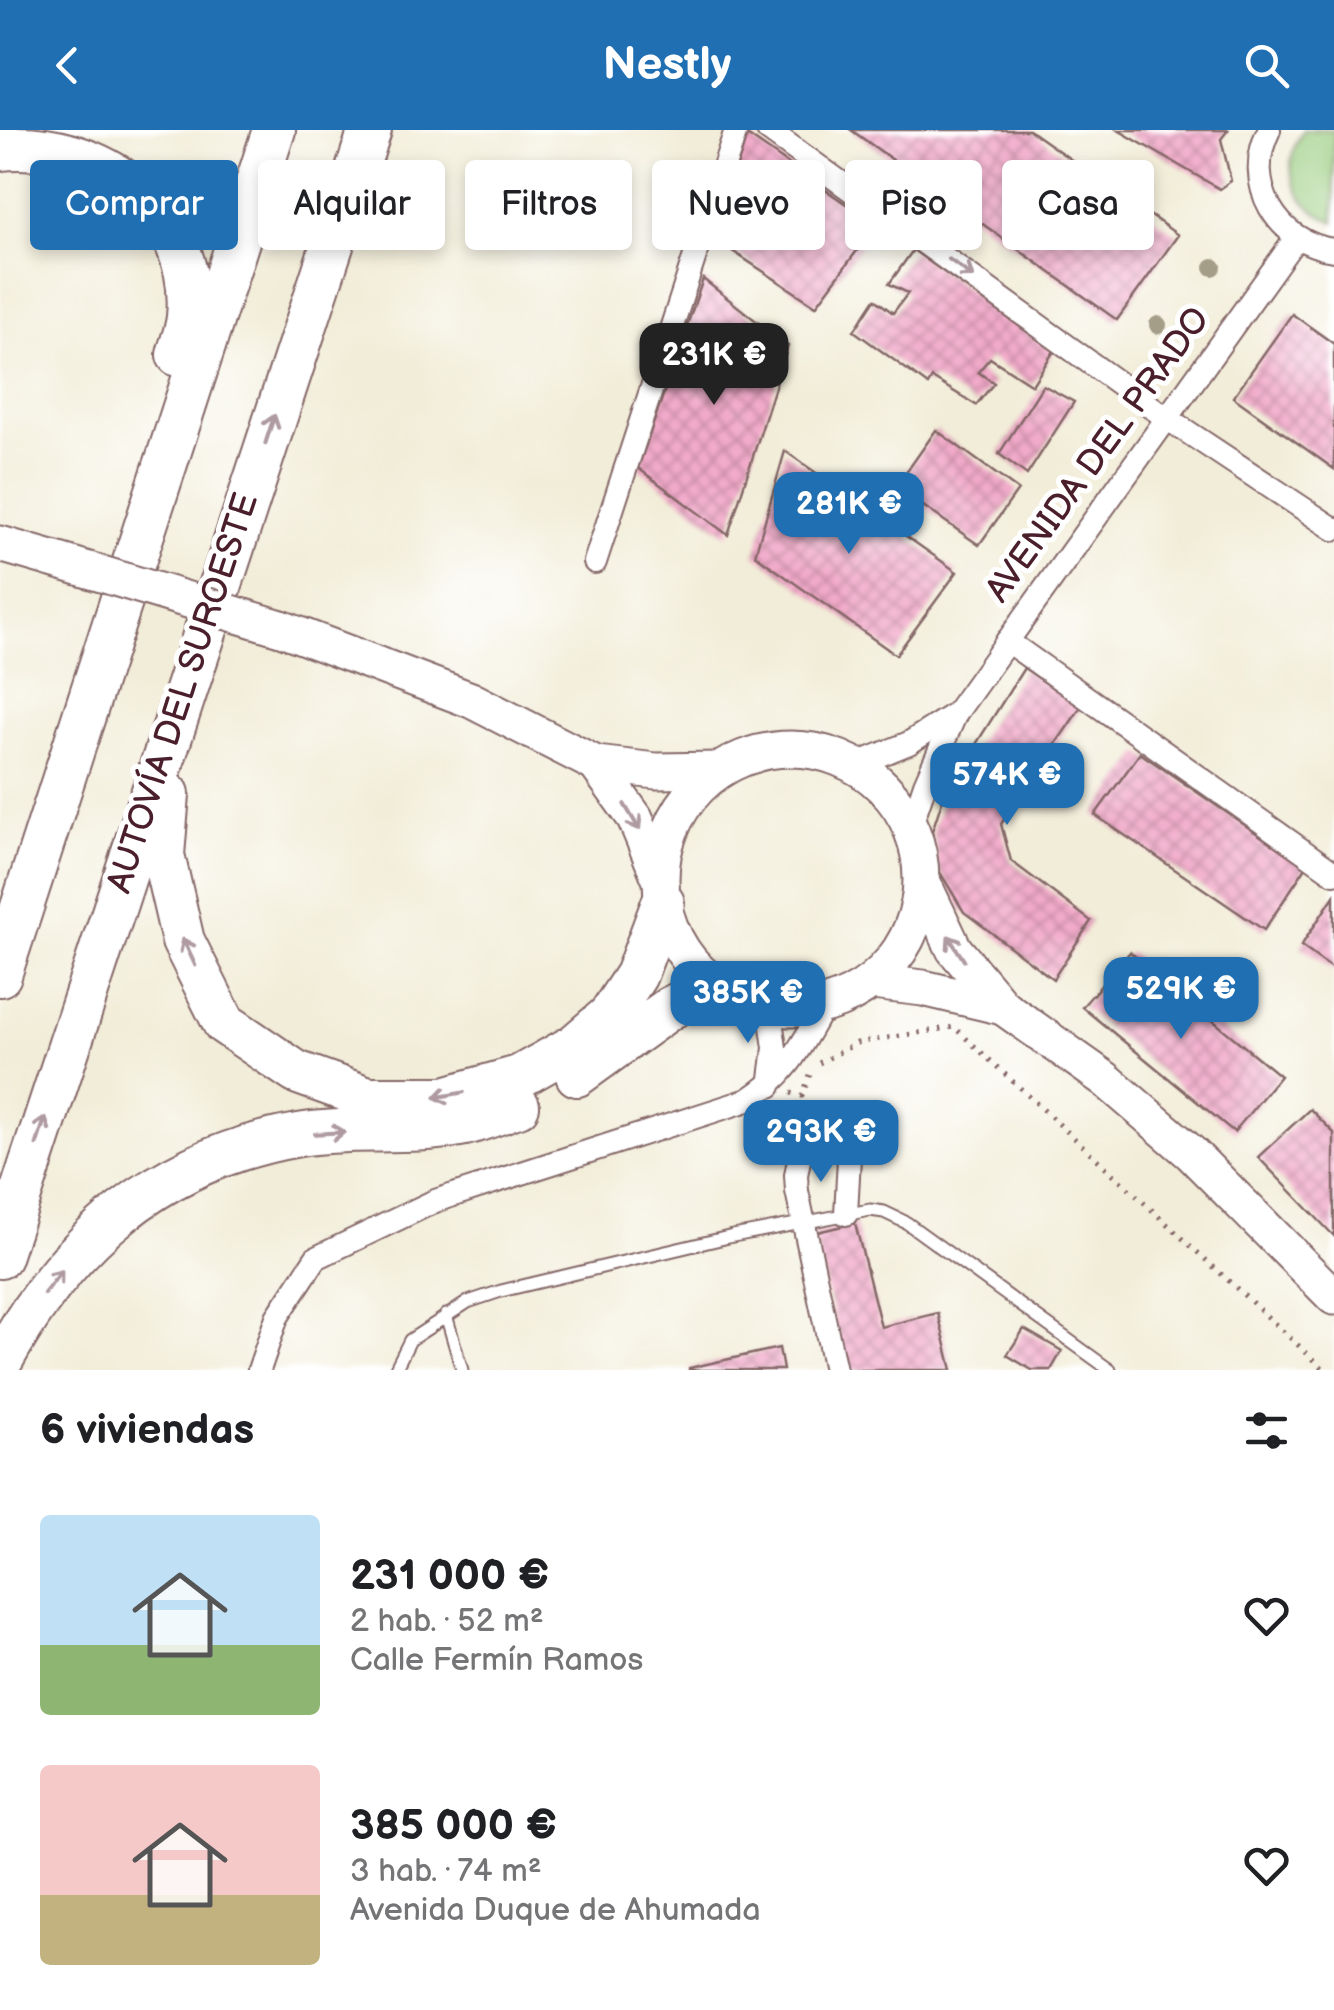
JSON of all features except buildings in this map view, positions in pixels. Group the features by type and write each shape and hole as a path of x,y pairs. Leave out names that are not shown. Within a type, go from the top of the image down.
{"highway":[{"path":"0,975 274,130"},
{"name":"AUTOVÍA DEL SUROESTE","path":"0,1257 370,130"},
{"path":"0,149 22,146 84,157 134,185 168,226 185,264 188,318 52,812"},
{"path":"173,721 163,855 183,941 224,1022 296,1072 368,1098 445,1098 519,1078 574,1046 609,1016 636,975 661,889"},
{"path":"0,1364 25,1318 84,1243 143,1194 218,1156 300,1135 460,1125 524,1104 587,1069 670,1008 715,984"}],"main road":[{"path":"0,544 281,628 471,700 596,764 656,771 720,770"},
{"path":"596,764 635,818 673,934 690,962 715,984 750,1002 788,1009 825,1004 872,982 898,954 916,919 922,882 920,853 911,825 888,790 855,765 822,752 787,748 752,755 720,770 691,795 671,828 661,889"},
{"path":"922,882 954,949 1003,1007 1105,1079 1176,1140 1334,1297"},
{"path":"872,982 923,988 1003,1007"}],"street":[{"path":"595,562 736,130"},
{"path":"768,130 1168,419 1334,529"},
{"path":"1269,130 1262,143 1258,170 1264,196 1276,220 1296,238 1320,249 1334,250"},
{"name":"AVENIDA DEL PRADO","path":"911,825 956,714 1296,238"},
{"path":"1008,641 1334,873"},
{"name":"AVENIDA DEL PRADO","path":"855,765 909,743 956,714"},
{"path":"259,1370 277,1317 316,1258 435,1201 748,1100 787,1069 825,1004"},
{"path":"768,1006 775,1048 770,1086"},
{"path":"802,1150 796,1175 802,1222 835,1370"},
{"path":"846,1214 849,1158"}],"lane":[{"path":"395,1370 410,1340 468,1302 802,1222 870,1210 884,1212 907,1224 1110,1370"},
{"path":"446,1315 462,1370"}],"path":[{"path":"770,1086 802,1096 814,1065 857,1043 954,1028 1326,1370"}],"green space":[{"path":"1304,130 1334,130 1334,222 1309,206 1294,184 1292,157"}]}
